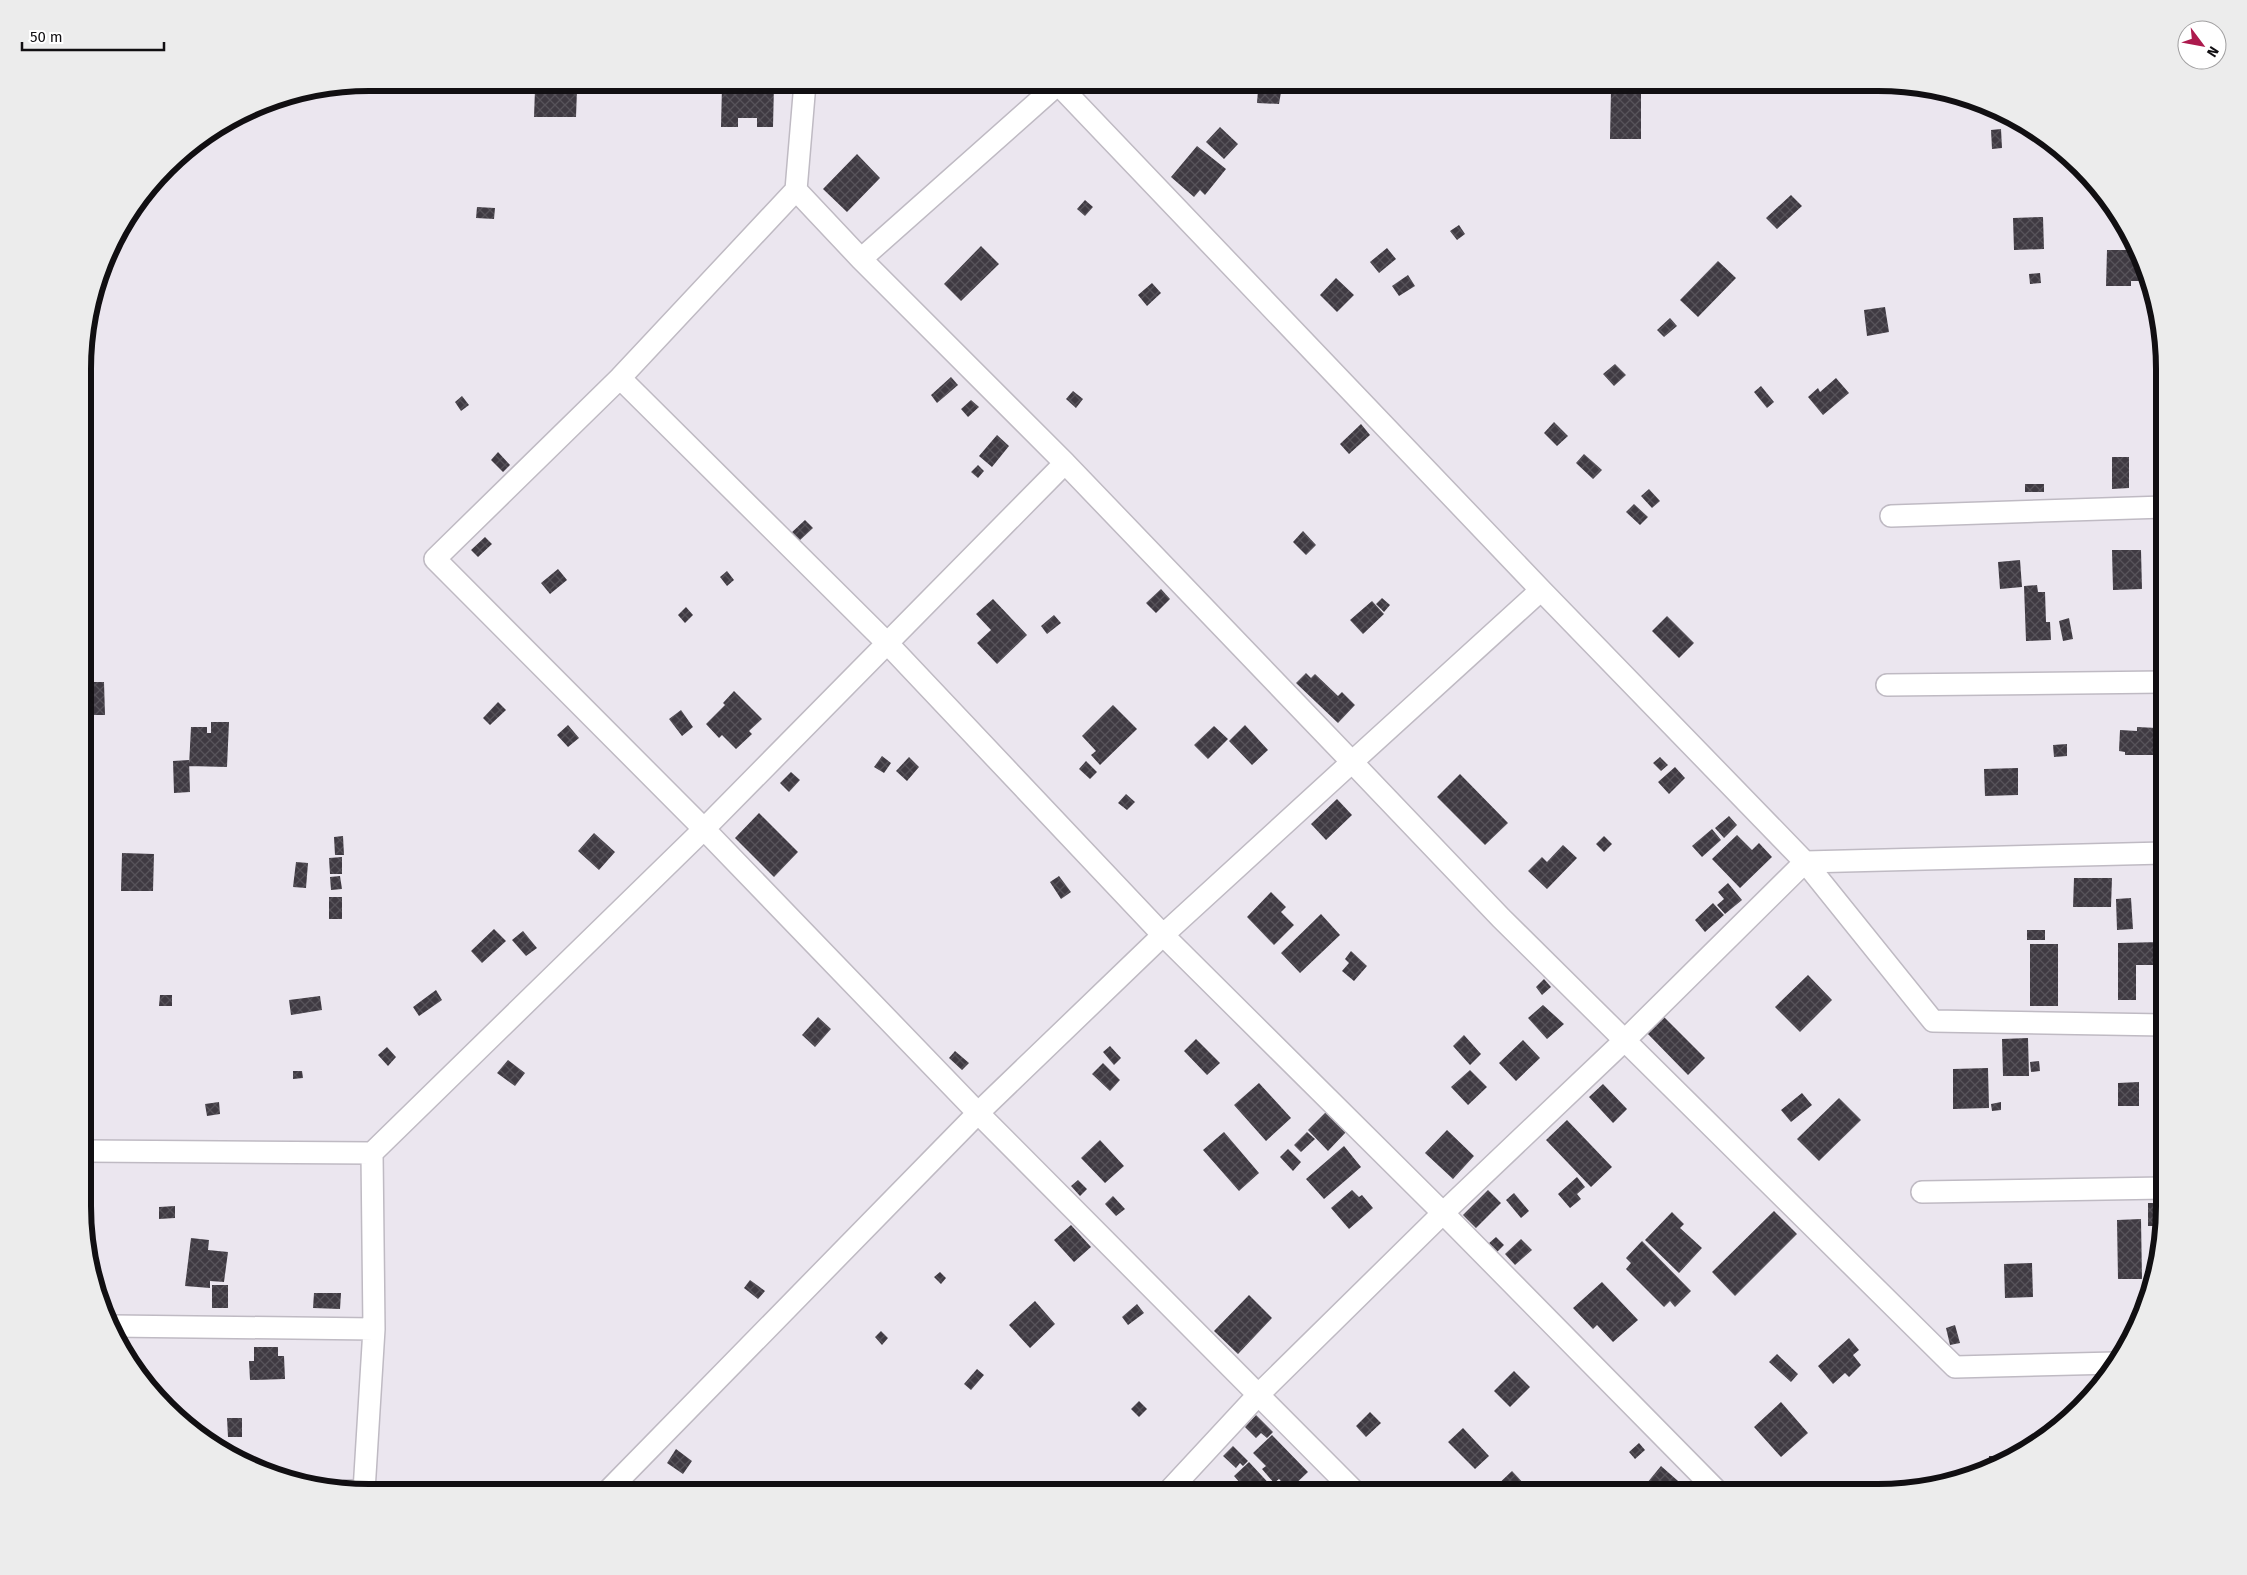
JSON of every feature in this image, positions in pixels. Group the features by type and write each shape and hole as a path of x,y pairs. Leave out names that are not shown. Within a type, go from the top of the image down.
{"street":[{"path":"804,91 796,190 620,378 434,559 704,829 978,1113 1347,1484"},
{"path":"861,259 1049,91"},
{"path":"1064,91 1541,590 1805,862 1933,1021 2156,1024"},
{"path":"796,190 861,259 1065,463 1501,918 1955,1367 2107,1363"},
{"path":"620,378 888,644 1163,934 1443,1213 1710,1484"},
{"path":"91,1151 372,1153 704,829 1065,463"},
{"path":"1891,516 2156,507"},
{"path":"615,1484 978,1113 1163,934 1541,590"},
{"path":"1887,685 2156,682"},
{"path":"1175,1484 1258,1395 1443,1213 1625,1040 1805,862 2156,853"},
{"path":"364,1484 374,1329 372,1153"},
{"path":"1922,1192 2156,1188"},
{"path":"119,1326 374,1329"}],"building":[{"path":"535,91 577,91 576,117 534,117"},
{"path":"722,91 774,91 773,127 757,127 757,118 738,118 738,127 721,127"},
{"path":"1258,91 1281,92 1279,104 1257,103"},
{"path":"1611,91 1641,91 1641,139 1610,139"},
{"path":"1220,127 1238,144 1224,159 1206,142"},
{"path":"2001,129 2002,148 1992,149 1991,130"},
{"path":"1197,146 1226,169 1205,195 1200,190 1194,197 1171,177"},
{"path":"857,154 880,178 847,212 823,189"},
{"path":"1791,195 1802,206 1777,229 1766,218"},
{"path":"1085,200 1093,207 1085,216 1077,209"},
{"path":"477,207 495,208 494,219 476,218"},
{"path":"2043,217 2044,249 2014,250 2013,218"},
{"path":"1459,225 1465,234 1457,240 1450,231"},
{"path":"981,246 999,264 961,301 944,284"},
{"path":"1387,248 1396,259 1379,273 1370,262"},
{"path":"2107,250 2128,250 2141,281 2131,281 2131,286 2106,286"},
{"path":"1718,261 1736,278 1698,317 1680,300"},
{"path":"2040,273 2041,283 2030,284 2029,274"},
{"path":"1408,275 1415,286 1399,296 1392,286"},
{"path":"1336,278 1354,295 1337,312 1320,295"},
{"path":"1152,283 1161,293 1147,306 1138,295"},
{"path":"1885,307 1889,332 1867,336 1864,310"},
{"path":"1670,318 1677,326 1664,337 1657,330"},
{"path":"1615,364 1626,375 1614,386 1603,374"},
{"path":"951,377 958,385 937,403 931,395"},
{"path":"1836,378 1849,393 1823,415 1808,397 1818,388 1820,392"},
{"path":"1761,386 1774,402 1767,408 1754,392"},
{"path":"1073,391 1083,399 1076,408 1066,399"},
{"path":"462,396 469,405 461,411 455,402"},
{"path":"971,400 979,407 968,417 961,409"},
{"path":"1554,422 1568,436 1557,446 1544,433"},
{"path":"1361,424 1370,435 1349,454 1340,444"},
{"path":"997,435 1009,446 992,467 979,456"},
{"path":"498,452 510,465 503,472 491,460"},
{"path":"1584,454 1602,470 1593,479 1576,463"},
{"path":"2112,457 2129,457 2129,488 2112,489"},
{"path":"978,465 984,471 978,478 971,472"},
{"path":"2025,484 2044,484 2044,492 2025,492"},
{"path":"1649,489 1660,501 1652,508 1641,496"},
{"path":"1634,504 1648,517 1640,525 1626,512"},
{"path":"805,520 813,528 798,542 790,534"},
{"path":"1303,531 1316,545 1306,555 1293,542"},
{"path":"485,537 492,544 478,557 471,550"},
{"path":"2112,550 2141,550 2142,589 2113,590"},
{"path":"2020,560 2022,587 2000,589 1998,562"},
{"path":"558,569 567,580 550,594 541,583"},
{"path":"727,571 734,580 727,586 720,577"},
{"path":"2037,585 2038,592 2045,592 2046,622 2050,622 2051,640 2026,641 2024,586"},
{"path":"1161,589 1170,599 1156,613 1146,603"},
{"path":"1382,598 1390,605 1384,612 1376,604"},
{"path":"993,599 1027,635 997,664 977,643 991,630 976,614"},
{"path":"1372,601 1384,614 1363,634 1350,620"},
{"path":"686,607 693,615 685,623 678,615"},
{"path":"1054,615 1061,623 1047,634 1041,626"},
{"path":"1667,616 1694,643 1679,658 1652,631"},
{"path":"2069,618 2073,639 2063,641 2059,621"},
{"path":"1306,673 1311,678 1315,674 1338,696 1342,692 1355,705 1338,723 1296,683"},
{"path":"91,682 104,682 105,715 91,715"},
{"path":"734,691 762,719 749,731 752,734 736,749 722,735 719,738 706,724 725,705 723,703"},
{"path":"498,702 506,710 490,725 483,718"},
{"path":"1113,705 1137,729 1100,765 1091,755 1096,751 1082,736"},
{"path":"681,710 693,727 682,736 669,719"},
{"path":"211,722 229,722 227,767 189,766 191,727 207,727 207,733 211,733"},
{"path":"568,725 579,738 568,747 557,735"},
{"path":"1245,725 1268,750 1252,765 1229,741"},
{"path":"1214,726 1228,739 1208,759 1194,745"},
{"path":"2137,727 2156,728 2156,755 2125,755 2125,752 2119,751 2120,730 2137,731"},
{"path":"2067,744 2067,756 2054,757 2053,745"},
{"path":"882,756 891,763 884,773 874,767"},
{"path":"909,757 919,767 907,781 896,771"},
{"path":"1660,757 1668,765 1661,771 1653,763"},
{"path":"189,760 190,792 174,793 173,761"},
{"path":"1086,761 1097,772 1090,779 1079,769"},
{"path":"1675,767 1685,778 1669,794 1658,782"},
{"path":"2018,768 2018,795 1985,796 1984,769"},
{"path":"791,772 800,780 789,792 780,783"},
{"path":"1460,774 1508,823 1485,845 1437,797"},
{"path":"1126,794 1135,802 1127,810 1118,803"},
{"path":"1337,799 1352,815 1326,840 1311,824"},
{"path":"759,813 798,852 774,877 735,838"},
{"path":"1729,816 1737,825 1724,838 1715,828"},
{"path":"1712,829 1721,840 1702,857 1692,846"},
{"path":"594,833 615,852 599,870 578,851"},
{"path":"1737,835 1752,850 1759,843 1772,857 1740,888 1712,859"},
{"path":"343,836 344,855 335,855 334,837"},
{"path":"1604,836 1612,844 1604,852 1596,844"},
{"path":"1563,845 1577,858 1547,889 1528,871 1542,857 1547,862"},
{"path":"122,853 154,854 153,891 121,891"},
{"path":"342,857 342,874 330,874 329,858"},
{"path":"296,862 308,863 306,888 293,887"},
{"path":"340,876 342,889 331,890 330,877"},
{"path":"1059,876 1071,892 1061,899 1050,882"},
{"path":"2074,878 2112,878 2111,907 2073,907"},
{"path":"1728,883 1742,900 1725,914 1717,905 1724,899 1718,892"},
{"path":"1271,892 1286,907 1281,912 1294,925 1274,945 1247,917"},
{"path":"329,897 342,897 342,919 329,919"},
{"path":"2131,898 2133,929 2117,930 2116,899"},
{"path":"1713,903 1724,915 1705,932 1695,920"},
{"path":"1321,914 1340,935 1300,973 1281,953"},
{"path":"494,929 506,941 482,963 471,951"},
{"path":"2027,930 2045,930 2045,940 2027,940"},
{"path":"523,931 537,948 526,956 512,940"},
{"path":"2156,942 2156,965 2136,965 2136,1000 2118,1000 2118,943"},
{"path":"2030,944 2058,944 2058,1006 2030,1006"},
{"path":"1351,951 1367,966 1354,981 1342,971 1349,963 1345,959"},
{"path":"1808,975 1832,1000 1800,1032 1775,1007"},
{"path":"1544,979 1551,987 1542,995 1536,987"},
{"path":"436,990 442,1000 419,1016 413,1007"},
{"path":"160,995 172,995 172,1006 159,1006"},
{"path":"320,996 322,1010 291,1015 289,1000"},
{"path":"1543,1005 1564,1024 1547,1039 1528,1018"},
{"path":"1663,1016 1705,1058 1688,1075 1646,1032"},
{"path":"818,1017 831,1029 815,1047 802,1035"},
{"path":"1464,1035 1481,1054 1470,1065 1453,1046"},
{"path":"2028,1038 2029,1076 2003,1076 2002,1039"},
{"path":"1196,1039 1220,1063 1207,1075 1184,1051"},
{"path":"1523,1040 1540,1058 1516,1081 1499,1063"},
{"path":"1110,1046 1121,1058 1114,1065 1103,1052"},
{"path":"387,1047 396,1057 388,1066 378,1055"},
{"path":"955,1051 969,1063 962,1070 949,1058"},
{"path":"508,1060 525,1073 515,1086 497,1073"},
{"path":"2039,1061 2040,1071 2031,1072 2030,1062"},
{"path":"1103,1063 1120,1080 1110,1091 1092,1074"},
{"path":"1988,1068 1989,1108 1953,1109 1953,1069"},
{"path":"1470,1070 1487,1087 1468,1105 1451,1087"},
{"path":"293,1071 302,1071 303,1078 293,1079"},
{"path":"2139,1082 2139,1106 2118,1106 2118,1083"},
{"path":"1259,1083 1291,1118 1266,1141 1234,1105"},
{"path":"1603,1084 1627,1109 1613,1123 1589,1097"},
{"path":"1802,1093 1812,1105 1791,1122 1781,1110"},
{"path":"1839,1098 1861,1120 1819,1161 1797,1139"},
{"path":"219,1102 220,1114 207,1116 205,1104"},
{"path":"2001,1102 2001,1110 1992,1111 1991,1104"},
{"path":"1326,1112 1346,1132 1328,1151 1308,1130"},
{"path":"1567,1120 1612,1167 1591,1187 1546,1140"},
{"path":"1447,1130 1474,1156 1453,1179 1425,1153"},
{"path":"1224,1132 1259,1173 1239,1191 1203,1150"},
{"path":"1307,1132 1315,1139 1301,1152 1294,1145"},
{"path":"1100,1140 1124,1166 1105,1183 1081,1158"},
{"path":"1344,1146 1361,1167 1324,1199 1306,1179"},
{"path":"1288,1149 1301,1162 1293,1171 1280,1157"},
{"path":"1577,1177 1585,1187 1577,1194 1581,1199 1570,1208 1558,1194"},
{"path":"1078,1180 1087,1189 1080,1196 1071,1186"},
{"path":"1352,1190 1359,1197 1362,1195 1373,1208 1349,1229 1331,1208"},
{"path":"1488,1190 1501,1203 1476,1228 1463,1215"},
{"path":"1514,1193 1529,1211 1521,1218 1506,1200"},
{"path":"1113,1196 1125,1209 1116,1216 1105,1204"},
{"path":"2148,1203 2156,1203 2155,1226 2148,1226"},
{"path":"175,1206 175,1218 159,1219 159,1207"},
{"path":"1774,1211 1797,1234 1735,1296 1712,1272"},
{"path":"1672,1212 1684,1224 1680,1228 1702,1248 1679,1273 1645,1240"},
{"path":"2141,1219 2142,1279 2118,1279 2117,1220"},
{"path":"1071,1225 1091,1247 1074,1262 1054,1240"},
{"path":"1496,1237 1504,1245 1497,1252 1488,1244"},
{"path":"191,1238 209,1240 208,1250 228,1252 224,1282 210,1281 210,1288 185,1286"},
{"path":"1521,1239 1532,1250 1515,1265 1505,1254"},
{"path":"1642,1241 1691,1291 1675,1307 1670,1301 1664,1307 1626,1269 1631,1263 1626,1258"},
{"path":"2032,1263 2033,1297 2005,1298 2004,1264"},
{"path":"940,1272 946,1278 941,1284 934,1277"},
{"path":"750,1280 765,1291 758,1299 744,1288"},
{"path":"1602,1282 1638,1320 1613,1342 1597,1325 1593,1329 1573,1308"},
{"path":"212,1285 228,1285 228,1308 212,1308"},
{"path":"314,1293 341,1293 340,1309 313,1308"},
{"path":"1249,1295 1272,1318 1238,1354 1214,1331"},
{"path":"1035,1301 1055,1324 1030,1348 1009,1325"},
{"path":"1137,1304 1144,1313 1128,1325 1122,1317"},
{"path":"1955,1325 1960,1343 1950,1345 1946,1328"},
{"path":"881,1331 888,1338 882,1345 875,1337"},
{"path":"1849,1338 1859,1350 1853,1355 1861,1365 1849,1377 1845,1373 1833,1384 1818,1366"},
{"path":"254,1347 278,1347 278,1356 284,1356 285,1379 250,1380 249,1361 254,1361"},
{"path":"1777,1354 1798,1374 1791,1382 1769,1362"},
{"path":"977,1369 984,1375 971,1390 964,1384"},
{"path":"1514,1371 1530,1387 1510,1407 1494,1391"},
{"path":"1139,1401 1147,1409 1139,1417 1131,1409"},
{"path":"1781,1402 1808,1433 1781,1457 1754,1427"},
{"path":"1370,1412 1381,1423 1366,1437 1356,1426"},
{"path":"1256,1415 1273,1432 1267,1438 1261,1433 1256,1438 1245,1427"},
{"path":"227,1418 242,1418 242,1437 228,1437"},
{"path":"1463,1428 1489,1456 1475,1469 1448,1442"},
{"path":"1272,1435 1308,1472 1295,1484 1284,1484 1279,1479 1274,1483 1262,1469 1266,1466 1253,1453"},
{"path":"1639,1443 1645,1450 1635,1459 1629,1452"},
{"path":"1233,1446 1248,1461 1243,1466 1240,1463 1236,1468 1223,1456"},
{"path":"676,1449 692,1461 683,1474 667,1463"},
{"path":"1989,1456 1998,1456 1989,1460"},
{"path":"1249,1462 1270,1484 1241,1484 1234,1476"},
{"path":"1661,1466 1681,1484 1648,1484 1647,1483"},
{"path":"1512,1471 1524,1484 1498,1484"}]}
